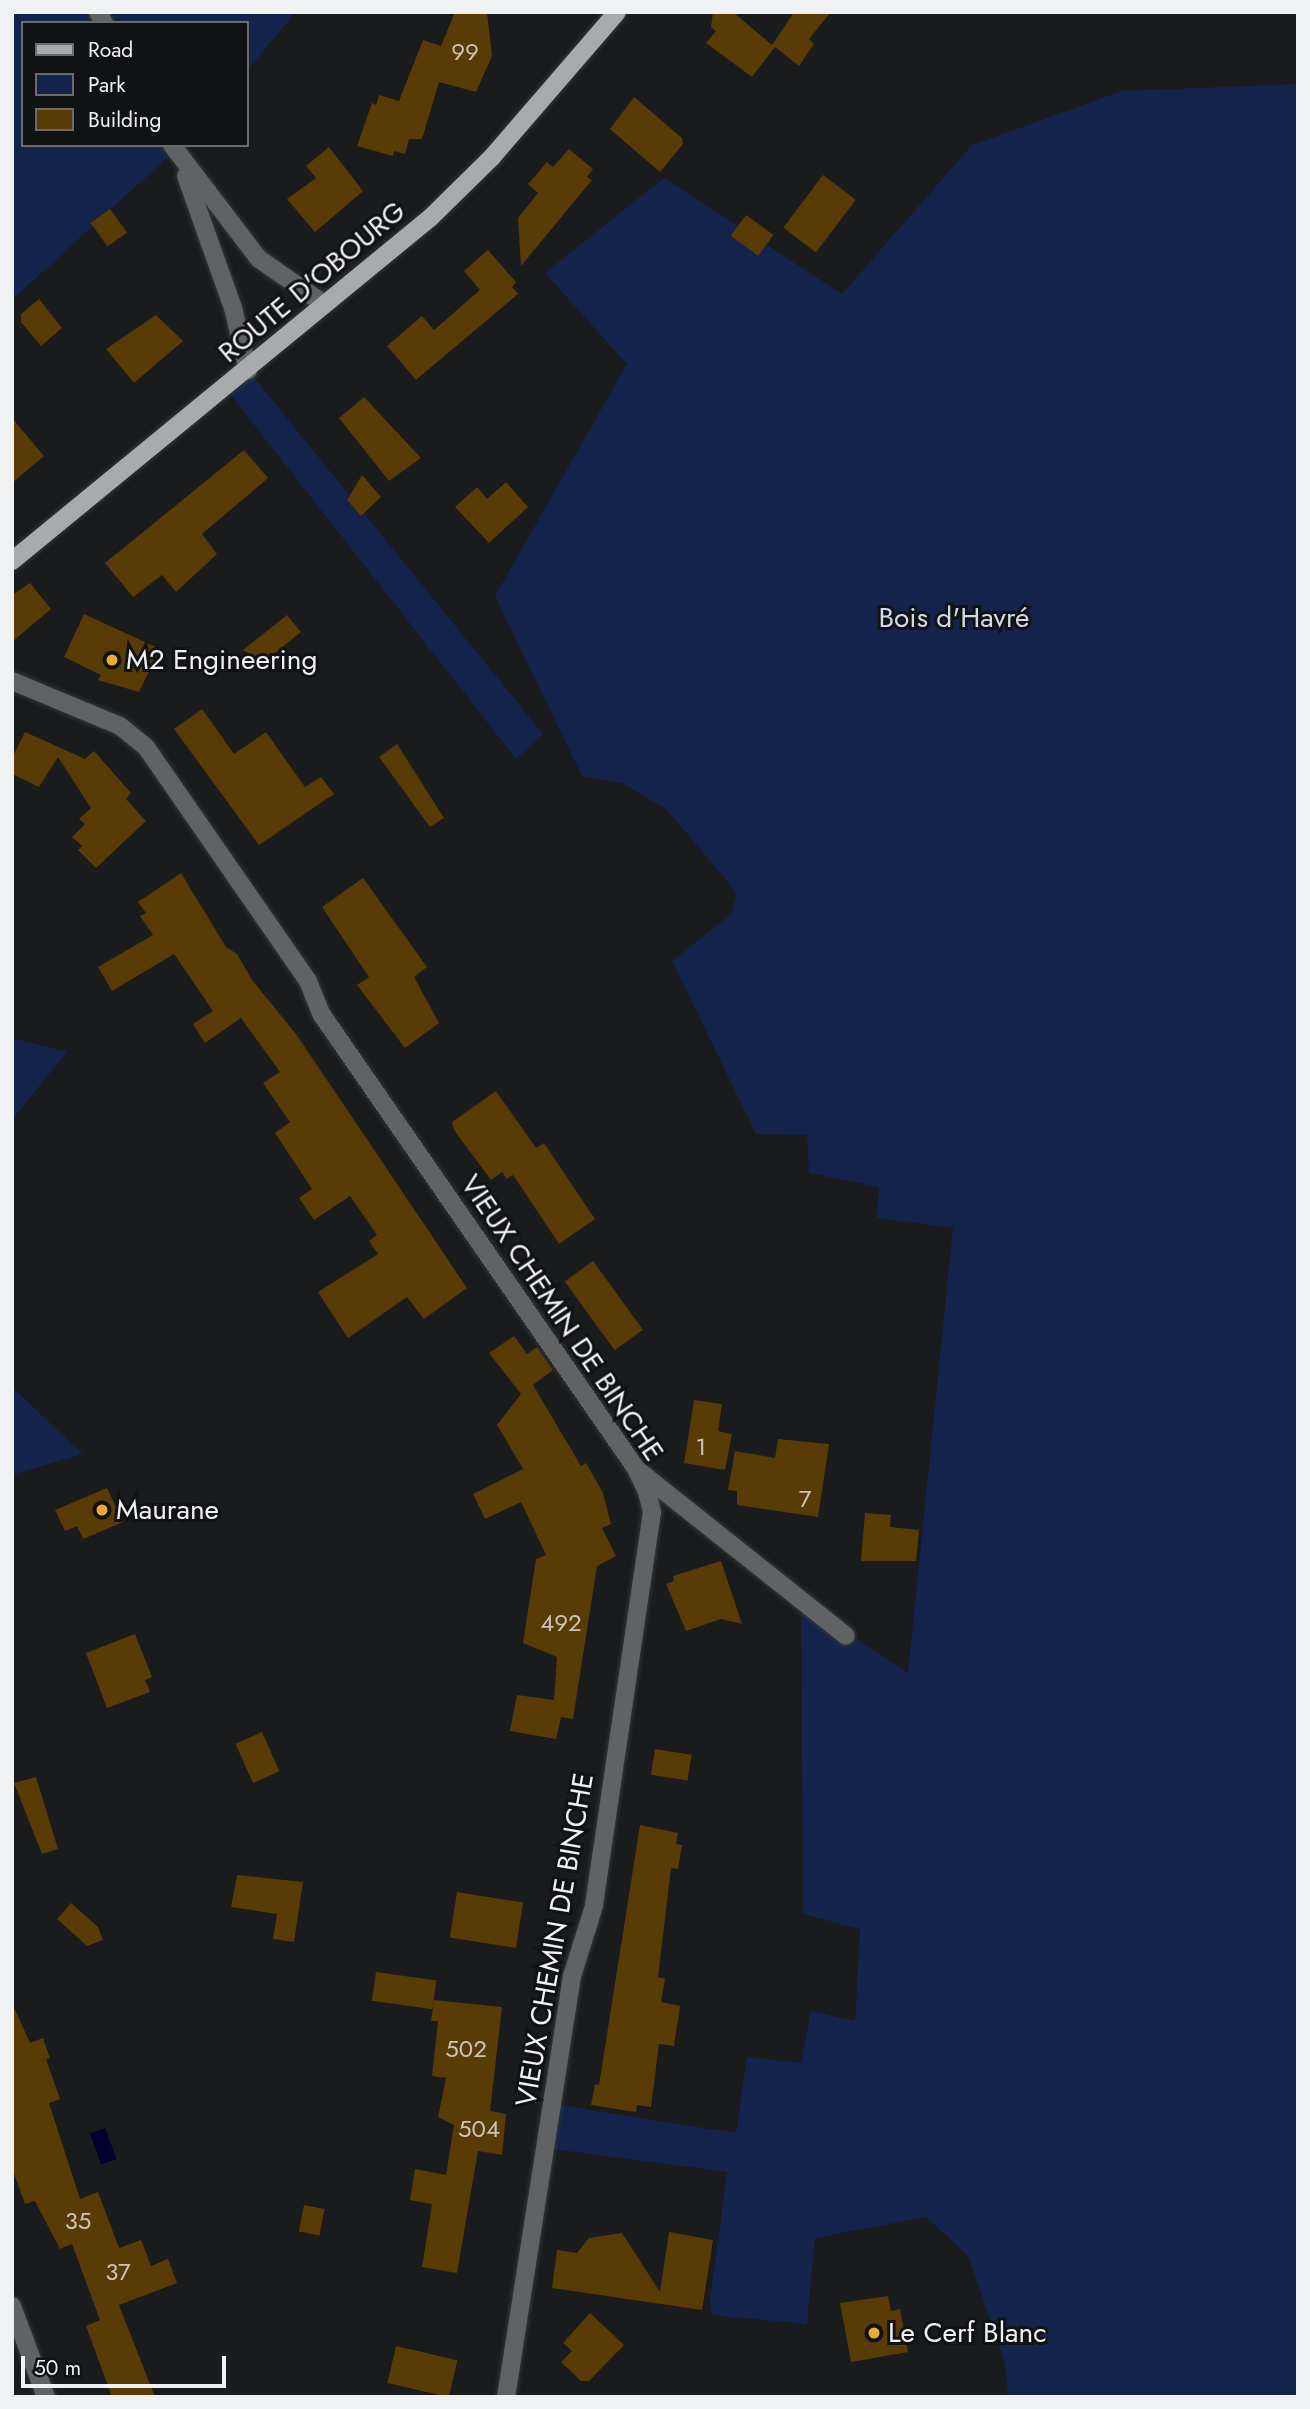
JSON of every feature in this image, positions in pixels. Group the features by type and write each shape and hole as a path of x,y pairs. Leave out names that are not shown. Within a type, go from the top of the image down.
{"main road":[{"name":"ROUTE D'OBOURG","path":"12,561 248,370 429,218 492,157 617,12"}],"street":[{"path":"173,147 233,308 248,370"},
{"path":"181,163 259,259 324,304"},
{"name":"VIEUX CHEMIN DE BINCHE","path":"12,681 120,726 146,747 308,981 322,1015 635,1467 652,1511 594,1906 572,1976 506,2397"},
{"path":"635,1467 846,1636"},
{"path":"12,2306 46,2397"}],"green space":[{"path":"12,12 296,12 248,69 248,21 21,21 21,147 179,147 12,300"},
{"name":"Bois d'Havré","path":"1298,84 1298,2397 1008,2397 1005,2363 968,2256 926,2217 815,2238 807,2324 712,2315 710,2301 727,2172 545,2148 552,2104 736,2133 747,2057 801,2063 811,2011 855,2021 860,1929 803,1914 801,1602 908,1673 953,1228 877,1218 879,1187 809,1173 807,1135 756,1134 672,961 732,913 737,893 666,809 622,783 582,776 495,596 627,364 545,273 664,178 842,294 972,145 1122,91"},
{"path":"248,370 543,734 516,759 226,389"},
{"path":"12,1038 67,1052 12,1120"},
{"path":"12,1387 83,1454 12,1475"}],"shaded area":[{"path":"105,2128 116,2159 101,2164 90,2133"}],"building":[{"path":"455,12 487,12 492,56 476,92 439,82 422,139 409,139 405,154 394,151 393,156 357,146 372,103 376,105 379,95 399,101 423,40 441,46"},
{"path":"713,12 733,12 772,45 794,12 831,12 809,39 814,44 799,66 775,47 752,77 706,43 716,31 711,27"},
{"path":"634,97 682,138 683,144 660,172 610,129"},
{"path":"329,147 363,191 315,232 287,199 316,178 306,166"},
{"path":"569,149 593,169 587,177 592,180 521,266 518,218 538,193 528,184 547,162 553,167"},
{"path":"823,175 856,200 816,252 783,228"},
{"path":"110,209 127,232 108,247 91,223"},
{"path":"746,215 774,235 758,256 731,236"},
{"path":"488,250 516,282 512,287 518,294 416,380 387,346 422,316 434,330 480,290 464,271"},
{"path":"39,299 62,328 41,346 21,322 21,314"},
{"path":"156,315 183,341 134,383 106,349"},
{"path":"364,397 421,458 389,481 339,418"},
{"path":"12,418 44,456 12,483"},
{"path":"244,450 268,478 202,534 217,554 176,592 162,575 133,597 105,563"},
{"path":"362,475 381,497 361,516 347,500"},
{"path":"506,482 528,507 489,543 455,507 477,487 487,499"},
{"path":"30,583 51,609 12,642 12,595"},
{"path":"84,614 160,649 139,692 98,680 101,675 64,657"},
{"path":"287,615 301,632 264,662 243,650"},
{"path":"202,709 234,754 266,732 305,787 321,777 334,794 259,845 174,729"},
{"path":"25,732 85,759 94,751 131,793 126,799 146,821 96,868 78,850 82,846 72,837 85,824 79,819 91,808 58,757 39,787 12,774 12,758"},
{"path":"397,744 444,818 430,827 379,757"},
{"path":"181,873 226,947 237,954 252,980 296,1034 467,1288 424,1319 407,1297 348,1338 318,1292 378,1254 369,1241 377,1235 350,1196 314,1220 299,1198 312,1189 275,1133 290,1122 263,1083 280,1072 241,1018 205,1043 193,1024 213,1011 174,954 112,991 98,967 153,935 140,916 146,913 138,902"},
{"path":"363,878 427,967 414,977 439,1023 405,1048 357,985 369,977 322,907"},
{"path":"496,1091 536,1148 544,1143 595,1219 559,1244 513,1175 507,1179 502,1172 491,1180 454,1130 452,1122"},
{"path":"593,1261 643,1330 615,1350 565,1282"},
{"path":"514,1336 527,1354 537,1347 553,1370 533,1385 581,1466 586,1463 603,1493 611,1524 602,1528 616,1556 597,1566 573,1719 561,1717 556,1739 510,1731 517,1695 554,1700 557,1657 523,1643 536,1559 546,1555 521,1502 485,1519 473,1494 523,1469 497,1425 521,1394 489,1353"},
{"path":"694,1400 722,1404 718,1431 732,1434 725,1470 684,1463"},
{"path":"778,1439 829,1444 818,1517 737,1505 737,1491 728,1490 735,1451 775,1458"},
{"path":"107,1488 123,1522 83,1539 77,1526 65,1531 55,1510"},
{"path":"865,1513 891,1515 890,1527 919,1530 916,1561 861,1561"},
{"path":"721,1561 742,1624 721,1619 686,1631 666,1584 674,1581 673,1576"},
{"path":"135,1634 152,1677 145,1680 150,1692 107,1708 86,1653"},
{"path":"262,1732 279,1771 253,1783 236,1744"},
{"path":"655,1749 692,1755 687,1780 651,1775"},
{"path":"36,1777 58,1849 42,1854 14,1783"},
{"path":"640,1825 678,1833 676,1844 682,1845 678,1869 671,1868 658,1977 665,1979 661,2002 680,2006 674,2046 659,2044 651,2107 637,2105 636,2112 591,2105 595,2084 599,2085"},
{"path":"237,1875 303,1882 294,1942 273,1939 277,1914 231,1907"},
{"path":"457,1892 523,1902 516,1948 450,1937"},
{"path":"71,1903 98,1927 103,1940 87,1946 57,1919"},
{"path":"376,1972 436,1980 432,2009 372,2001"},
{"path":"434,2000 502,2007 490,2111 506,2114 502,2155 478,2151 457,2273 422,2267 432,2204 410,2200 415,2169 446,2175 454,2125 438,2117 446,2078 432,2076 438,2021 431,2021"},
{"path":"12,2003 30,2043 43,2038 50,2058 46,2059 60,2099 49,2103 80,2199 98,2192 119,2248 141,2240 151,2266 168,2259 177,2283 119,2305 155,2397 112,2397 86,2326 100,2320 72,2244 60,2249 35,2201 25,2204 12,2168"},
{"path":"304,2205 325,2209 319,2236 299,2232"},
{"path":"669,2232 713,2240 702,2310 552,2288 557,2250 577,2253 589,2238 622,2233 660,2292"},
{"path":"888,2296 891,2311 900,2309 908,2352 851,2362 840,2303"},
{"path":"590,2313 624,2345 589,2381 581,2381 561,2362 572,2351 563,2343"},
{"path":"396,2346 457,2360 449,2397 387,2383"}],"place":[{"name":"M2 Engineering","path":"112,660"},
{"name":"Maurane","path":"102,1510"},
{"name":"Le Cerf Blanc","path":"874,2333"}]}
